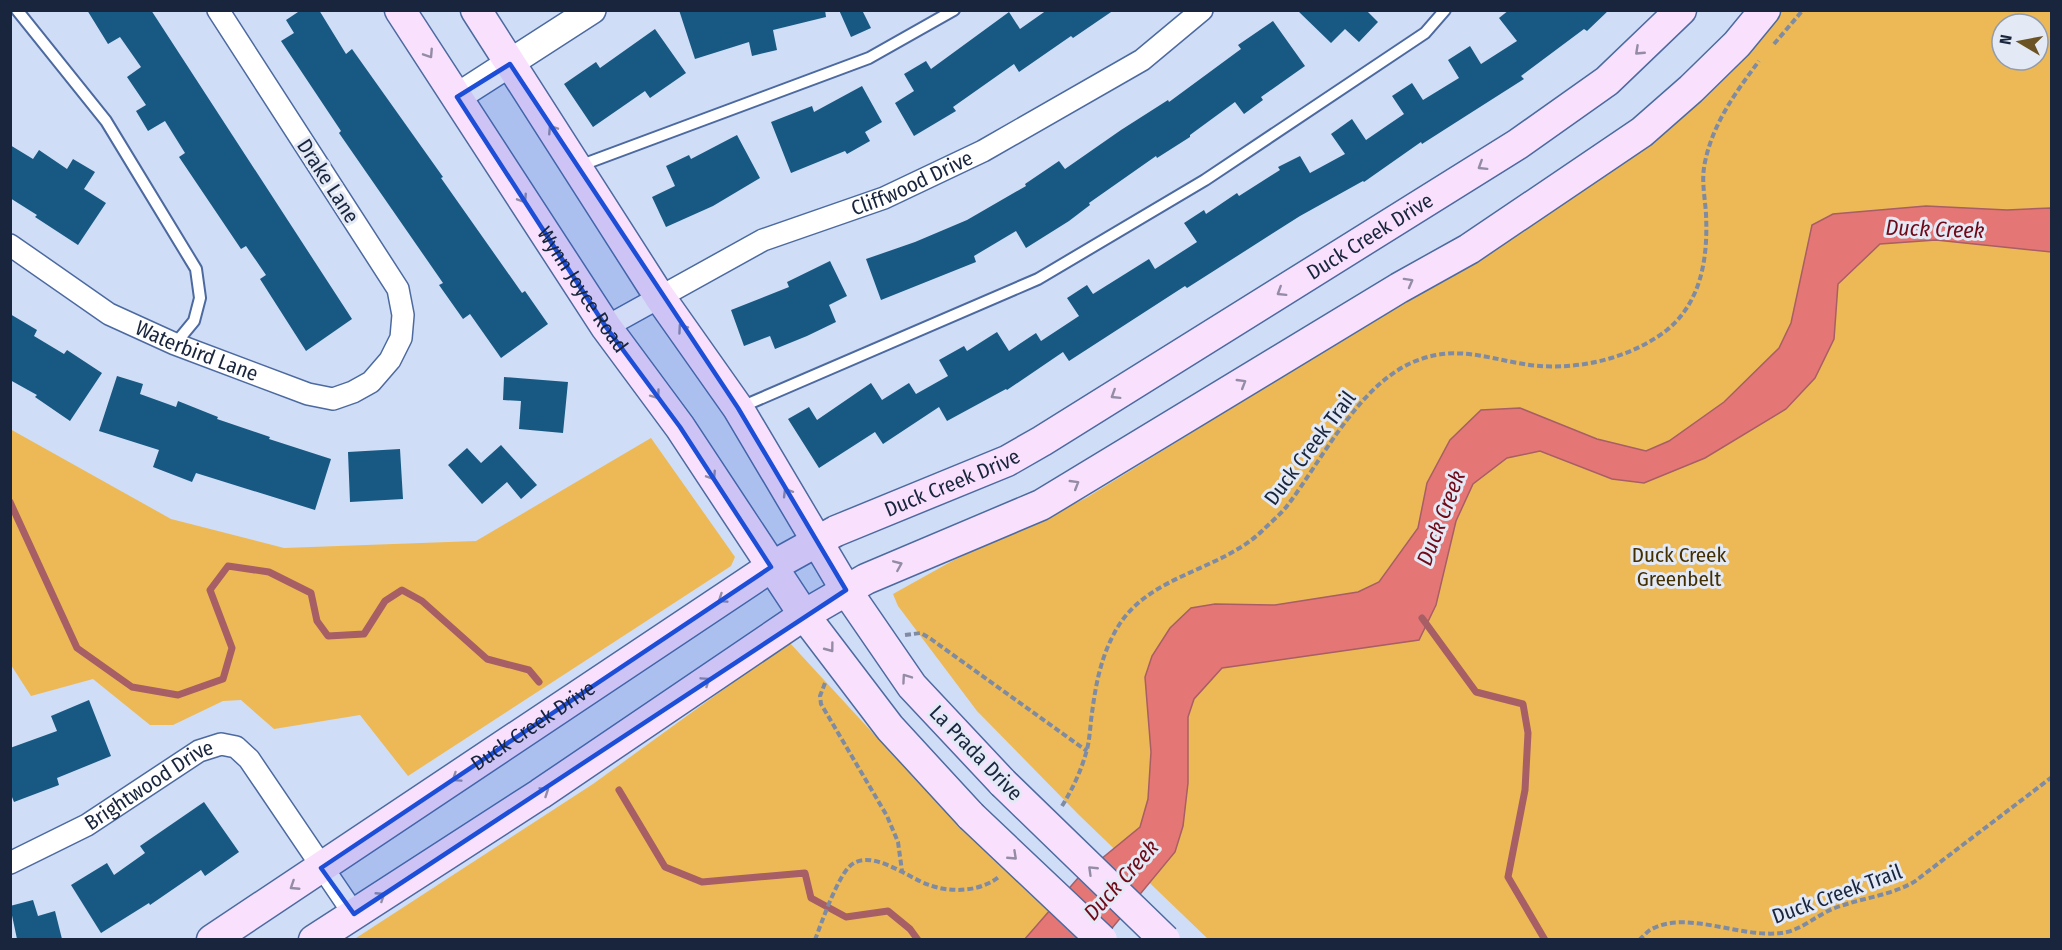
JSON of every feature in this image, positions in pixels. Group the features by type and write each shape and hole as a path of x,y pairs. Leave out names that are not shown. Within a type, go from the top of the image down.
{"main road":[{"name":"Wynn Joyce Road","path":"400,10 606,327 680,427 771,567"},
{"path":"476,10 659,296 738,408 816,542"},
{"name":"Duck Creek Drive","path":"212,939 771,567 816,542 876,514 1007,461 1518,144 1606,81 1681,10"},
{"path":"314,939 540,794 804,615 866,579 1041,505 1399,288 1469,249 1642,132 1737,44 1765,10"},
{"name":"La Prada Drive","path":"816,542 846,591 912,686 1002,783 1165,939"},
{"path":"771,567 804,615 890,728 970,816 1102,939"}],"street":[{"name":"Drake Lane","path":"218,10 398,289 403,315 400,338 390,360"},
{"path":"457,97 592,10"},
{"name":"Cliffwood Drive","path":"606,327 763,240 884,198 983,151 1142,60 1202,10"},
{"name":"Waterbird Lane","path":"10,245 109,314 175,344 308,394 333,399 353,392 371,382 390,360"},
{"name":"Brightwood Drive","path":"10,862 87,825 199,751 221,744 236,747 249,759 354,914"}],"lane":[{"path":"17,10 106,121 196,269 200,298 194,321 175,344"},
{"path":"576,167 869,58 954,10"},
{"path":"738,408 1038,279 1204,180 1425,33 1445,10"}],"path":[{"path":"1768,50 1803,10"},
{"name":"Duck Creek Trail","path":"1056,813 1076,780 1087,751 1097,679 1107,646 1121,621 1145,597 1178,577 1220,560 1251,542 1285,509 1357,408 1377,387 1398,371 1420,359 1455,353 1482,354 1520,364 1555,367 1598,362 1627,353 1667,330 1689,306 1701,282 1706,249 1703,179 1710,142 1727,105 1761,58"},
{"path":"902,636 921,633 932,639 1087,751"},
{"path":"826,682 820,696 821,704 887,816 898,842 902,871"},
{"name":"Duck Creek Trail","path":"1639,939 1653,928 1680,922 1700,923 1727,930 1764,935 1785,933 1799,928 1834,908 1903,888 2052,777"},
{"path":"815,939 848,868 856,862 879,861 927,884 959,890 987,884 998,878 1005,870"}],"highlighted area":[{"path":"510,64 738,408 846,590 354,914 321,868 771,567 680,427 606,327 457,97"}],"green space":[{"name":"Duck Creek Greenbelt","path":"1780,11 2051,11 2051,939 1208,939 1079,815 977,711 898,606 893,594 954,560 1086,498 1188,435 1327,344 1753,42"},
{"path":"10,429 171,519 284,548 476,541 651,438 735,557 731,566 408,776 360,715 274,729 241,700 223,701 173,725 150,725 93,679 31,696 11,665"},
{"path":"789,642 918,782 1080,939 353,940 593,784"}],"water":[{"name":"Duck Creek","path":"1926,206 2007,210 2051,208 2051,252 1936,240 1880,244 1838,284 1834,339 1815,378 1786,409 1705,458 1644,483 1612,479 1540,451 1507,458 1473,484 1456,521 1436,605 1419,640 1222,668 1194,699 1188,717 1188,783 1183,826 1175,852 1103,939 1024,940 1078,878 1140,827 1148,799 1151,752 1145,677 1152,656 1170,628 1191,608 1215,604 1275,605 1358,592 1379,582 1418,528 1427,483 1450,440 1481,410 1520,408 1597,439 1646,451 1669,441 1724,402 1779,348 1791,323 1812,225 1833,214"}],"building":[{"path":"87,10 151,10 352,319 306,351 260,279 266,275 246,246 241,249 179,157 185,153 165,121 148,131 136,111 146,105 127,77 141,67 120,37 108,44"},
{"path":"301,10 319,10 346,54 352,49 522,293 525,291 548,324 501,358 470,314 463,319 439,285 443,283 339,133 341,131 281,41 294,33 286,20"},
{"path":"679,10 825,10 826,17 773,30 777,50 752,56 749,42 695,59"},
{"path":"839,10 862,10 871,28 851,37"},
{"path":"1047,10 1114,10 1019,72 1014,64 953,107 956,111 914,136 895,103 914,91 904,74 926,61 931,69 1009,12 1020,29"},
{"path":"1297,10 1366,10 1378,22 1359,42 1345,29 1331,43"},
{"path":"1509,10 1609,10 1587,31 1584,29 1521,76 1524,79 1422,144 1421,142 1364,182 1300,216 1187,288 1185,286 1069,361 1063,352 1007,390 947,421 939,407 883,444 875,432 819,468 788,419 809,407 817,420 871,383 882,400 909,383 916,394 948,376 939,360 964,346 967,351 997,332 1009,351 1036,333 1041,341 1079,316 1067,298 1087,285 1093,294 1149,259 1155,269 1197,242 1184,223 1204,210 1206,214 1237,193 1239,196 1280,170 1278,167 1300,156 1310,173 1345,154 1331,134 1352,119 1366,140 1404,114 1392,96 1412,83 1423,100 1459,78 1448,60 1470,46 1481,64 1517,41 1499,18"},
{"path":"1273,21 1305,66 1261,97 1263,100 1244,114 1235,102 1190,137 1157,158 1156,156 1089,203 1090,205 1069,221 1026,248 1016,231 974,256 976,262 881,300 866,259 967,220 1026,186 1025,184 1059,161 1065,169 1121,130 1168,100 1169,102 1241,49 1238,45"},
{"path":"655,29 686,73 650,98 645,91 593,127 564,84 596,62 600,68"},
{"path":"862,86 882,122 865,132 870,141 847,154 845,151 791,173 771,122 812,106 814,112"},
{"path":"737,135 760,178 713,206 666,227 652,197 675,186 666,166 689,155 691,159"},
{"path":"10,145 33,159 39,150 67,169 73,159 95,172 84,189 106,203 78,245 10,198"},
{"path":"830,261 847,296 829,305 836,322 775,349 770,336 744,346 731,310 789,287 787,282"},
{"path":"10,314 37,330 34,336 64,354 67,350 102,373 70,421 35,397 37,395 10,380"},
{"path":"117,376 143,384 140,394 176,407 178,401 218,417 217,419 270,437 269,439 331,459 315,510 196,473 192,482 153,467 159,450 99,431"},
{"path":"504,377 568,382 563,433 519,429 521,401 503,400"},
{"path":"501,445 537,485 521,499 507,482 482,504 448,465 467,448 481,463"},
{"path":"400,449 403,499 350,502 348,452"},
{"path":"89,700 111,756 57,778 59,785 14,802 10,792 10,748 57,731 51,716"},
{"path":"204,802 239,852 205,876 201,870 150,905 149,903 101,933 71,885 107,863 114,875 145,853 140,846"},
{"path":"33,900 38,916 55,911 62,939 17,939 10,906"}],"waterway":[{"path":"10,502 77,648 132,687 178,695 223,679 232,648 210,590 228,566 269,572 311,593 317,621 328,636 364,634 385,601 402,590 422,601 487,659 529,670 539,682"},
{"path":"1422,618 1476,692 1523,704 1528,733 1525,790 1508,877 1545,940"},
{"path":"619,790 665,867 702,882 805,873 811,898 846,917 888,911 910,929 918,940"}]}
